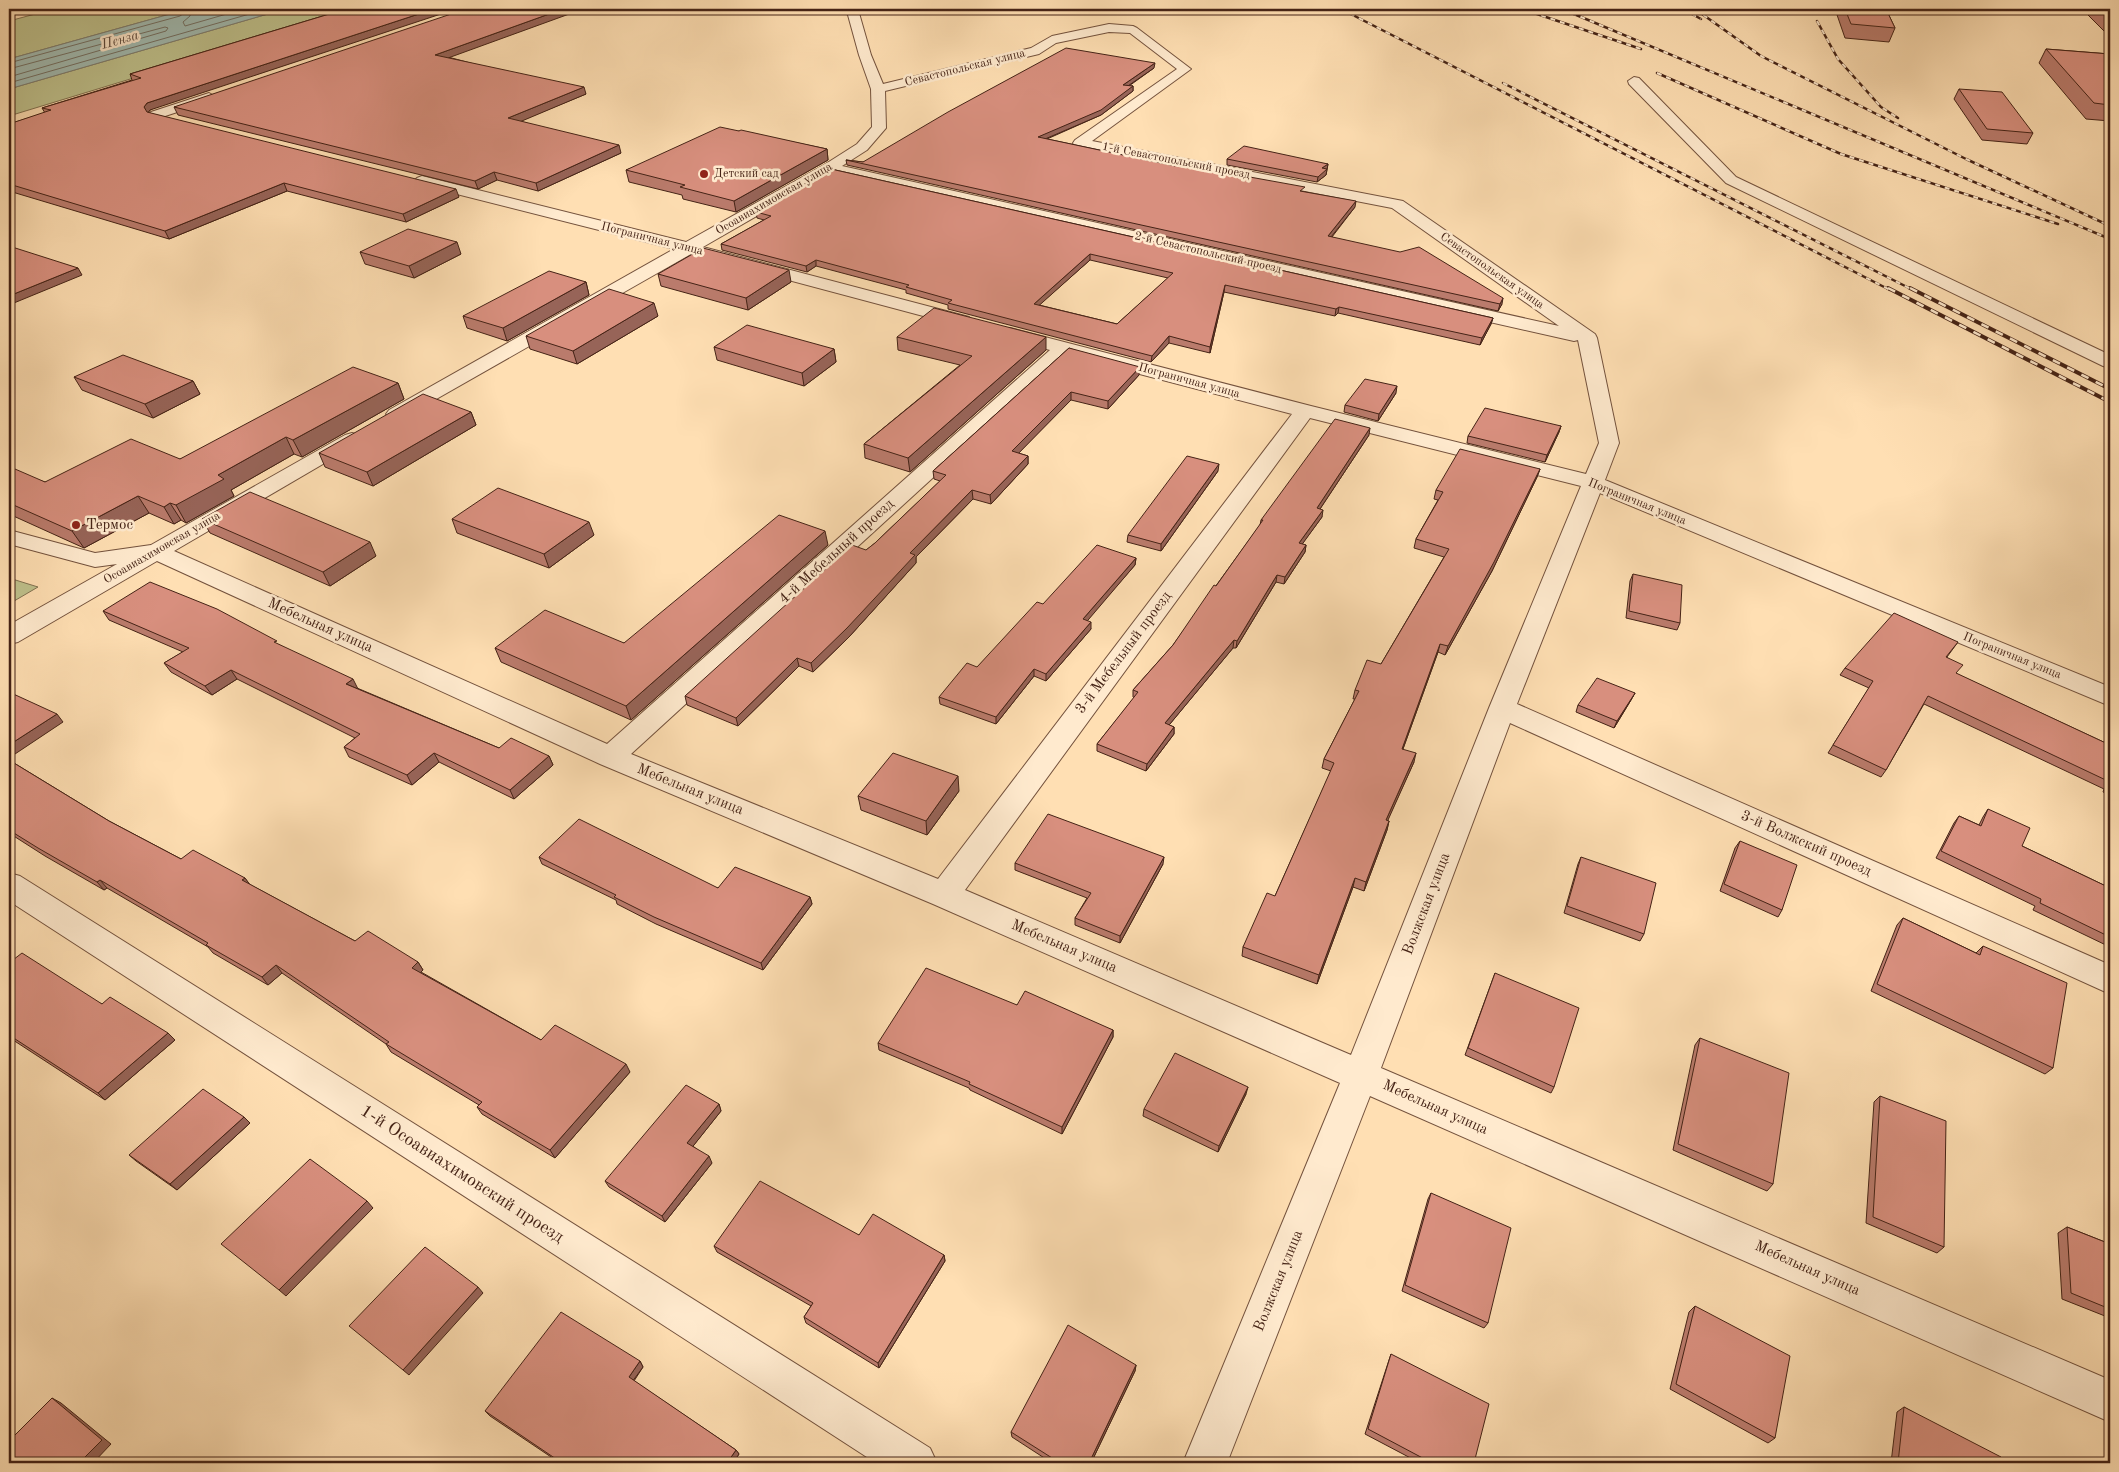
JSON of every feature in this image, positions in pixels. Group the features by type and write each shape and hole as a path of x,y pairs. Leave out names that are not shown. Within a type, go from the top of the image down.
{"street":[{"name":"Осоавиахимовская улица","path":"9,636 829,168 862,147 879,128 878,89 865,55 853,13 847,9"},
{"name":"Севастопольская улица","path":"878,89 1035,51 1052,40 1109,28 1133,30 1185,69"},
{"name":"1-й Севастопольский проезд","path":"1185,69 1080,143 1397,204"},
{"path":"1634,81 1731,180 2110,362"},
{"path":"185,122 156,115 221,93"},
{"name":"2-й Севастопольский проезд","path":"829,168 1588,338"},
{"name":"Пограничная улица","path":"408,178 689,248 1305,411 1592,482 2110,697"},
{"name":"Севастопольская улица","path":"1397,204 1588,338"},
{"name":"Волжская улица","path":"1205,1463 1361,1075 1502,708 1609,444 1588,338"},
{"name":"4-й Мебельный проезд","path":"610,757 1063,348"},
{"name":"3-й Мебельный проезд","path":"944,895 1305,411"},
{"path":"9,537 95,560 155,551"},
{"name":"Мебельная улица","path":"155,551 610,757 944,895 2110,1401"},
{"name":"3-й Волжский проезд","path":"1502,708 2110,980"},
{"name":"1-й Осоавиахимовский проезд","path":"9,885 915,1463"}],"green space":[{"path":"54,9 188,9 9,59 9,21"},
{"path":"285,9 360,9 9,116 9,89"},
{"path":"9,578 38,587 9,604"}],"water":[{"name":"Пенза","path":"188,9 285,9 9,89 9,59"}],"building":[{"path":"346,9 434,9 147,103 144,107 147,112 456,189 403,214 284,183 165,231 9,184 9,124 51,110 42,108 141,78 130,74"},
{"path":"466,9 563,9 435,55 584,87 508,118 619,145 536,183 494,172 475,181 174,107"},
{"path":"1845,9 1886,9 1895,28 1851,24"},
{"path":"2103,9 2110,9 2110,16"},
{"path":"1066,48 1155,63 1123,85 1133,86 1101,110 1038,137 1175,166 1178,164 1305,187 1300,191 1356,201 1328,236 1400,252 1419,247 1503,298 1500,304 846,160 863,162 948,112"},
{"path":"2046,49 2110,54 2110,105 2094,103"},
{"path":"1959,89 2002,92 2033,133 1987,129"},
{"path":"720,127 827,149 734,201 680,187 685,185 626,170"},
{"path":"1244,146 1328,164 1322,168 1327,169 1318,177 1227,159"},
{"path":"831,169 1493,318 1482,338 1225,285 1210,347 1169,336 1152,356 948,303 952,300 906,287 909,285 816,260 806,266 721,244 771,216 756,212","holes":["1090,254 1173,273 1117,324 1034,304"]},
{"path":"408,229 457,242 409,266 360,252"},
{"path":"9,246 78,268 9,296"},
{"path":"703,248 789,270 746,298 658,274"},
{"path":"549,271 586,282 503,328 463,316"},
{"path":"609,289 654,303 573,351 526,336"},
{"path":"934,308 1046,337 908,458 864,444 972,356 897,337"},
{"path":"747,325 834,349 802,373 714,347"},
{"path":"1069,348 1140,367 1108,401 1071,392 1012,451 1028,456 990,495 972,490 910,553 915,555 847,628 811,663 797,658 736,718 685,696 852,545 866,550 875,543 946,475 933,471"},
{"path":"123,355 193,381 145,404 74,377"},
{"path":"353,367 398,383 293,440 286,437 218,475 224,479 176,505 170,503 164,507 138,496 72,531 9,503 9,472 15,469 45,482 131,439 180,459"},
{"path":"1365,379 1397,386 1379,414 1345,405"},
{"path":"423,394 471,412 367,472 319,453"},
{"path":"1485,408 1561,426 1547,455 1468,436"},
{"path":"1335,419 1370,428 1317,508 1323,510 1299,543 1306,545 1285,577 1277,575 1237,641 1234,640 1165,723 1174,727 1147,764 1097,744 1138,692 1133,690 1173,645 1214,585 1216,586 1263,520 1261,520"},
{"path":"1460,449 1540,469 1494,562 1448,646 1440,644 1402,749 1416,753 1386,820 1389,821 1366,882 1355,878 1319,975 1243,947 1267,893 1275,896 1334,763 1324,759 1359,691 1355,690 1367,660 1381,664 1449,549 1416,539 1443,492 1436,490"},
{"path":"1187,456 1219,464 1161,544 1128,535"},
{"path":"498,488 589,522 544,554 452,519"},
{"path":"250,492 370,542 323,572 202,519"},
{"path":"779,515 825,531 626,706 495,648 545,610 624,643"},
{"path":"1097,545 1136,558 1083,619 1091,622 1046,674 1034,669 996,717 939,697 967,663 977,667 1037,602 1043,604"},
{"path":"1633,574 1682,585 1680,623 1629,611"},
{"path":"150,582 217,609 277,641 274,642 353,679 346,684 499,748 511,738 549,756 510,790 434,753 407,775 344,747 360,734 231,670 205,686 164,663 189,648 103,611"},
{"path":"1894,613 1958,642 1946,657 1963,665 1956,673 2110,745 2110,782 1928,696 1886,770 1833,745 1873,681 1845,668"},
{"path":"1597,678 1635,693 1617,721 1578,705"},
{"path":"9,692 57,714 9,745"},
{"path":"893,753 958,776 926,821 858,796"},
{"path":"9,760 109,821 181,859 193,850 245,878 242,880 355,941 368,931 418,962 412,968 541,1040 555,1025 626,1064 550,1150 477,1107 482,1102 386,1044 389,1042 276,965 262,977 100,880 97,882 9,830"},
{"path":"1988,809 2030,828 2022,846 2110,888 2110,937 2040,903 2041,899 1941,851 1959,816 1981,826"},
{"path":"1048,814 1164,857 1120,936 1075,918 1091,893 1015,863"},
{"path":"579,819 718,888 735,867 810,897 761,963 654,917 614,897 616,895 539,857"},
{"path":"1740,841 1797,865 1782,910 1724,884"},
{"path":"1581,857 1656,883 1644,934 1567,906"},
{"path":"1903,918 1980,955 1983,946 2067,983 2053,1068 1877,984"},
{"path":"22,953 102,1004 110,997 168,1033 98,1093 9,1035 9,963"},
{"path":"926,968 1017,1005 1025,991 1113,1030 1062,1127 969,1084 970,1082 878,1043"},
{"path":"1495,973 1579,1008 1554,1087 1468,1048"},
{"path":"1700,1038 1789,1073 1773,1184 1678,1144"},
{"path":"1175,1053 1248,1087 1219,1146 1144,1109"},
{"path":"686,1085 719,1104 687,1143 709,1156 662,1216 605,1181"},
{"path":"203,1089 244,1117 170,1184 129,1155"},
{"path":"1880,1096 1946,1121 1944,1247 1873,1217"},
{"path":"310,1159 367,1201 279,1290 221,1244"},
{"path":"760,1181 859,1235 873,1214 944,1255 878,1363 804,1317 813,1303 714,1246"},
{"path":"1431,1193 1511,1228 1488,1323 1405,1285"},
{"path":"2067,1227 2110,1244 2110,1309 2071,1293"},
{"path":"425,1247 478,1287 403,1370 349,1326"},
{"path":"1695,1306 1790,1356 1775,1438 1676,1384"},
{"path":"561,1312 640,1361 629,1377 736,1450 727,1463 562,1463 485,1411"},
{"path":"1068,1325 1136,1365 1089,1463 1060,1463 1011,1432"},
{"path":"1391,1354 1489,1404 1474,1463 1432,1463 1368,1429"},
{"path":"52,1398 102,1440 79,1463 9,1463 9,1441"},
{"path":"1904,1407 2001,1457 2001,1463 1898,1463"}],"railway":[{"path":"1341,9 1890,290"},
{"path":"1522,9 1641,49"},
{"path":"1562,9 2110,239"},
{"path":"1683,9 1701,19"},
{"path":"1695,9 1761,56 1966,159 2110,226"},
{"path":"1817,21 1838,59 1881,107 1898,118"},
{"path":"1657,73 1841,154 2058,224"},
{"path":"1503,83 1913,290"},
{"path":"1888,288 2110,402"},
{"path":"1910,288 2110,389"}],"place":[{"name":"Детский сад","path":"704,174"},
{"name":"Термос","path":"76,525"}]}
